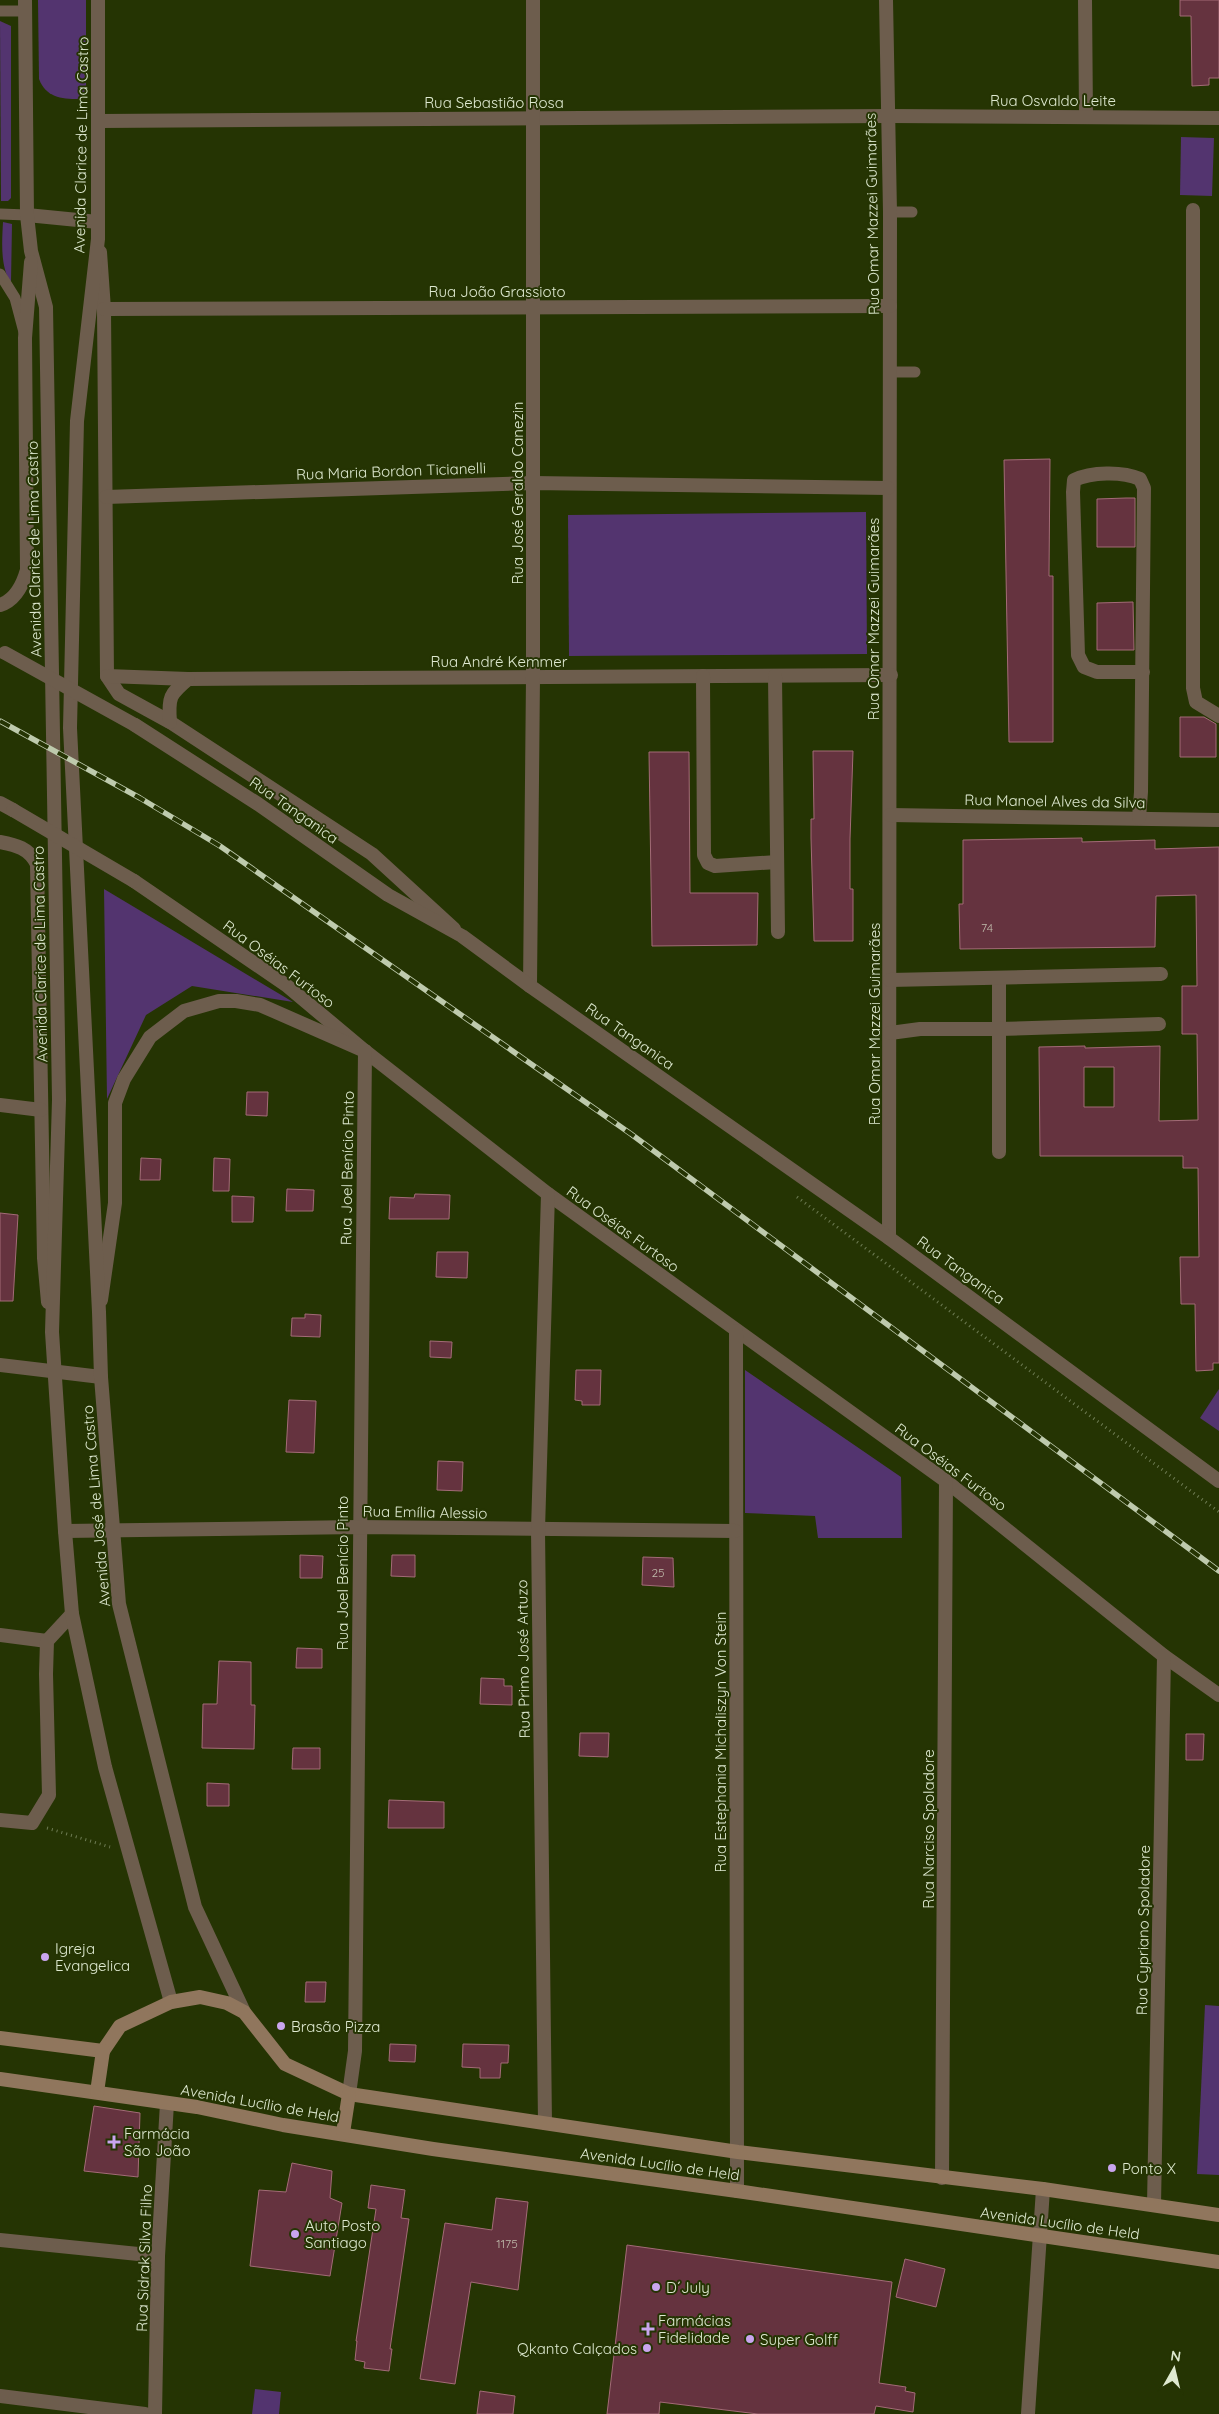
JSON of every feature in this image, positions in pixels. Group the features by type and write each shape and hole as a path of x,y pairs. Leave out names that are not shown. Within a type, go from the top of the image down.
{"main road":[{"path":"97,2092 103,2051 120,2026 170,2002 200,1997 227,2003 244,2012"},
{"name":"Avenida Lucílio de Held","path":"244,2012 285,2064 349,2094 738,2152 1043,2189 1219,2215"},
{"path":"0,2038 103,2051"},
{"name":"Avenida Lucílio de Held","path":"0,2078 166,2103 283,2125 343,2133 433,2149 737,2191 1219,2262"},
{"path":"343,2133 349,2094"}],"street":[{"name":"Avenida Clarice de Lima Castro","path":"87,1098 70,728 77,421 98,239 100,121 98,0"},
{"name":"Rua José Geraldo Canezin","path":"530,986 534,677 534,0"},
{"name":"Rua Omar Mazzei Guimarães","path":"886,0 890,212 888,488 891,675 889,1238"},
{"path":"1085,0 1086,116"},
{"name":"Avenida Clarice de Lima Castro","path":"25,6 27,214 32,251 46,307 59,1100"},
{"name":"Rua Sebastião Rosa","path":"100,121 888,116"},
{"name":"Rua Osvaldo Leite","path":"888,116 1219,118"},
{"path":"1193,210 1193,688 1196,702 1219,716"},
{"path":"27,214 98,222"},
{"path":"98,239 104,309 107,676 118,694 170,722 372,854 462,936"},
{"path":"0,605 6,603 22,586 27,570 25,338 32,251"},
{"name":"Rua João Grassioto","path":"104,309 890,306"},
{"path":"1139,818 1142,672 1144,488 1140,479 1131,475 1084,475 1074,480 1073,492 1078,655 1084,667 1097,672 1142,672"},
{"name":"Rua Maria Bordon Ticianelli","path":"106,497 533,483 888,488"},
{"name":"Rua Tanganica","path":"2,652 135,725 258,804 388,895 462,936 530,986 889,1238 1219,1481"},
{"name":"Rua André Kemmer","path":"107,676 188,679 891,675"},
{"path":"703,676 704,855 708,863 715,866 777,862"},
{"path":"775,676 778,932"},
{"path":"170,722 168,705 172,692 188,679"},
{"name":"Rua Oséias Furtoso","path":"0,803 134,881 286,985 365,1051 548,1194 736,1331 946,1480 1164,1656 1219,1695"},
{"name":"Rua Manoel Alves da Silva","path":"890,815 1219,820"},
{"path":"0,842 16,845 32,854 37,864 44,1258 52,1332"},
{"path":"890,980 1161,974"},
{"path":"999,978 999,1152"},
{"path":"99,1312 115,1203 115,1103 124,1079 150,1037 184,1011 219,1001 236,1001 260,1006 365,1051"},
{"path":"890,1033 920,1029 999,1029 1159,1024"},
{"name":"Rua Joel Benício Pinto","path":"349,2094 355,2051 358,1527 365,1051"},
{"name":"Avenida José de Lima Castro","path":"87,1098 101,1377 119,1604 195,1907 244,2012"},
{"name":"Avenida José de Lima Castro","path":"59,1100 52,1332 72,1614 106,1767 170,2002"},
{"path":"0,1105 41,1110"},
{"name":"Rua Primo José Artuzo","path":"545,2123 538,1530 548,1194"},
{"name":"Rua Estephania Michaliszyn Von Stein","path":"736,1331 737,2191"},
{"path":"0,1364 101,1377"},
{"name":"Rua Narciso Spoladore","path":"942,2178 946,1480"},
{"name":"Rua Emília Alessio","path":"65,1531 358,1527 735,1531"},
{"path":"0,1820 32,1823 49,1795 47,1641 72,1614"},
{"path":"0,1635 47,1641"},
{"name":"Rua Cypriano Spoladore","path":"1154,2205 1164,1656"},
{"name":"Rua Sidrak Silva Filho","path":"156,2414 158,2256 166,2103"},
{"path":"1028,2414 1043,2189"},
{"path":"0,2240 158,2256"},
{"path":"0,2396 145,2414"}],"lane":[{"path":"0,11 25,6"},
{"path":"890,212 912,212"},
{"path":"0,214 27,214"},
{"path":"0,274 15,298 25,338"},
{"path":"889,372 915,372"}],"path":[{"path":"792,1193 1219,1512"},
{"path":"32,1823 130,1853"}],"shaded area":[{"path":"38,0 86,0 86,86 84,95 79,99 54,96 46,90 39,79"},
{"path":"0,21 11,26 11,198 8,201 1,201"},
{"path":"1181,137 1214,138 1212,196 1180,195"},
{"path":"3,222 12,224 11,283 7,277 3,262"},
{"path":"866,512 867,654 569,656 568,515"},
{"path":"104,889 293,1002 192,986 146,1015 107,1099"},
{"path":"745,1370 901,1477 902,1538 818,1538 815,1516 745,1513"},
{"path":"1219,1389 1219,1431 1200,1418"},
{"path":"1205,2005 1219,2006 1219,2175 1197,2174"},
{"path":"255,2389 281,2392 279,2414 252,2414"}],"building":[{"path":"1180,0 1219,0 1219,78 1209,78 1209,85 1192,86 1191,16 1180,16"},
{"path":"1050,459 1049,576 1053,576 1053,742 1009,742 1004,460"},
{"path":"1135,498 1135,547 1097,547 1097,499"},
{"path":"1133,602 1134,650 1097,650 1097,603"},
{"path":"1180,717 1204,717 1216,724 1216,757 1180,757"},
{"path":"813,751 853,751 850,889 853,889 853,941 814,941 811,838 811,819 814,819"},
{"path":"649,752 689,752 690,893 758,893 757,945 652,946"},
{"path":"1082,838 1082,842 1155,840 1155,849 1219,847 1219,1363 1213,1363 1213,1370 1196,1371 1195,1304 1181,1304 1180,1257 1199,1257 1198,1168 1183,1168 1183,1156 1040,1156 1039,1047 1160,1046 1159,1121 1198,1120 1197,1034 1182,1034 1182,986 1197,986 1196,895 1156,896 1155,947 960,949 959,904 963,904 963,840","holes":["1084,1067 1114,1067 1114,1107 1084,1107"]},
{"path":"247,1092 268,1092 267,1116 246,1115"},
{"path":"141,1158 161,1159 160,1180 140,1180"},
{"path":"214,1158 230,1159 229,1191 213,1191"},
{"path":"287,1189 314,1190 313,1211 286,1211"},
{"path":"415,1194 450,1195 449,1219 389,1219 390,1197 414,1198"},
{"path":"232,1196 254,1197 253,1222 232,1222"},
{"path":"0,1213 18,1215 13,1301 0,1301"},
{"path":"437,1252 468,1252 467,1278 436,1277"},
{"path":"305,1314 321,1315 320,1337 291,1336 292,1318 305,1318"},
{"path":"430,1341 452,1342 451,1358 430,1357"},
{"path":"576,1370 601,1370 600,1405 582,1405 582,1401 575,1400"},
{"path":"289,1400 316,1401 314,1453 286,1452"},
{"path":"438,1461 463,1462 462,1491 437,1490"},
{"path":"300,1555 323,1556 322,1578 300,1578"},
{"path":"392,1555 415,1555 415,1577 391,1576"},
{"path":"643,1557 673,1558 674,1587 642,1585"},
{"path":"297,1648 322,1649 322,1668 296,1668"},
{"path":"219,1661 251,1662 251,1705 255,1705 254,1749 202,1748 203,1704 217,1704"},
{"path":"481,1678 504,1679 504,1686 512,1686 512,1705 480,1704"},
{"path":"580,1733 609,1733 608,1757 579,1756"},
{"path":"1186,1734 1204,1734 1203,1760 1186,1760"},
{"path":"293,1748 320,1748 320,1769 292,1769"},
{"path":"207,1783 229,1784 229,1806 207,1806"},
{"path":"389,1800 444,1802 444,1828 388,1828"},
{"path":"306,1982 326,1982 325,2002 305,2002"},
{"path":"390,2044 416,2045 415,2062 389,2061"},
{"path":"463,2044 509,2045 508,2063 501,2063 500,2078 480,2078 480,2068 462,2067"},
{"name":"Farmácia São João","path":"94,2106 140,2113 138,2177 84,2171"},
{"name":"Auto Posto Santiago","path":"292,2163 332,2171 330,2198 342,2203 330,2276 250,2266 259,2190 286,2192"},
{"path":"371,2185 405,2190 401,2218 409,2219 390,2349 392,2349 389,2371 364,2368 365,2362 355,2360 356,2341 376,2209 368,2208"},
{"path":"496,2198 528,2202 518,2290 471,2282 455,2384 420,2379 445,2223 492,2230"},
{"name":"Super Golff","path":"627,2245 892,2282 879,2383 906,2387 905,2391 915,2393 913,2412 876,2406 874,2414 758,2414 660,2402 659,2414 607,2414"},
{"path":"905,2259 945,2269 936,2307 896,2297"},
{"path":"480,2391 515,2396 513,2414 477,2414"}],"railway":[{"path":"0,721 140,798 220,846 631,1134 1219,1571"}],"place":[{"name":"Igreja Evangelica","path":"45,1957"},
{"name":"Brasão Pizza","path":"281,2026"},
{"name":"Farmácia São João","path":"114,2142"},
{"name":"Ponto X","path":"1112,2168"},
{"name":"Auto Posto Santiago","path":"295,2234"},
{"name":"D´July","path":"656,2287"},
{"name":"Farmácias Fidelidade","path":"648,2329"},
{"name":"Super Golff","path":"750,2339"},
{"name":"Qkanto Calçados","path":"647,2348"}]}
